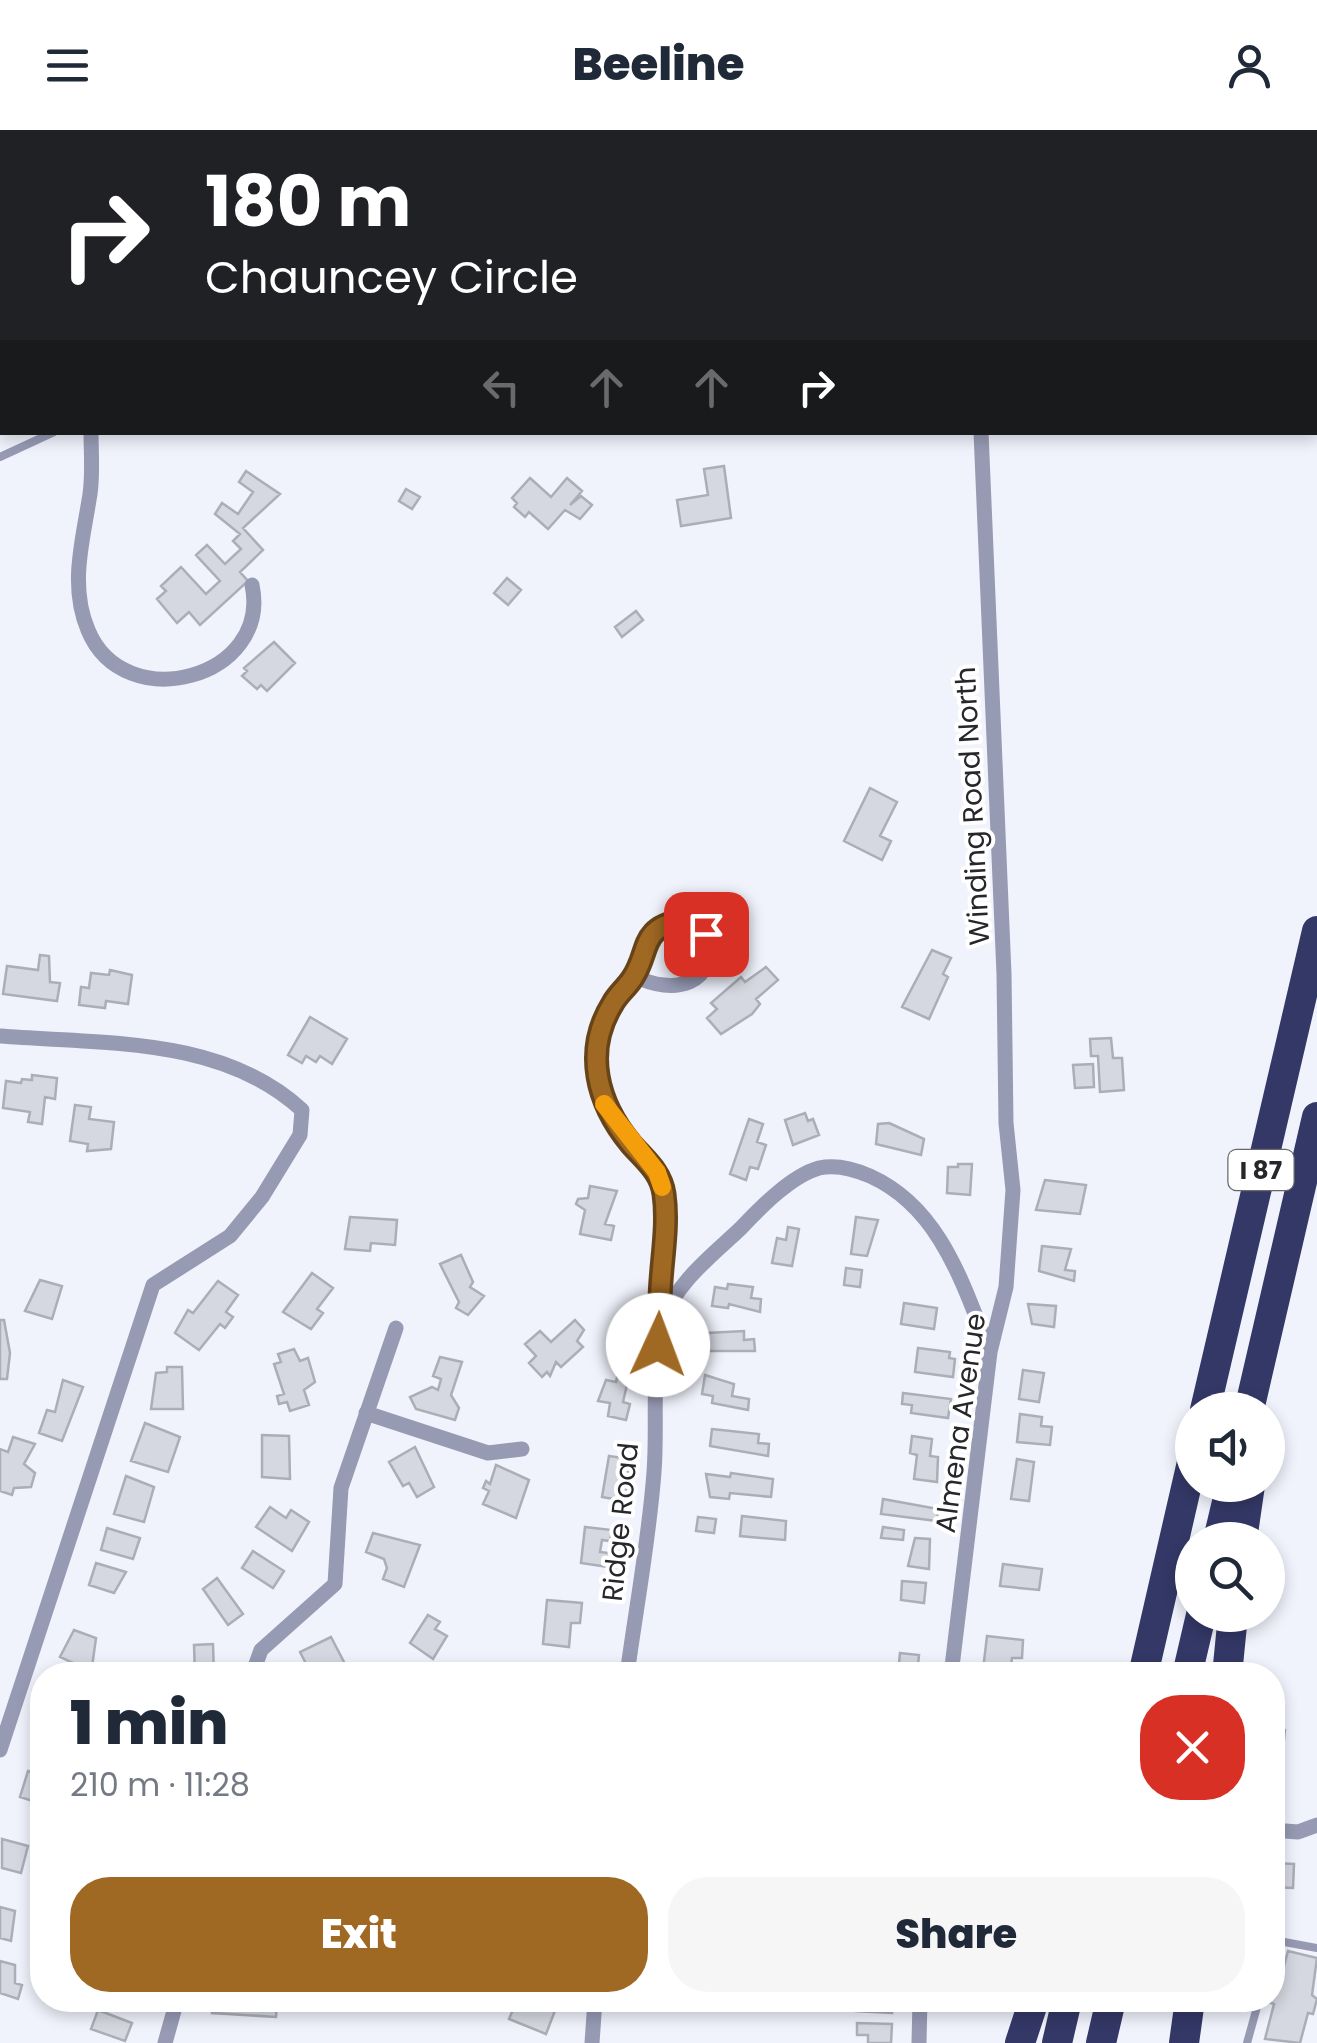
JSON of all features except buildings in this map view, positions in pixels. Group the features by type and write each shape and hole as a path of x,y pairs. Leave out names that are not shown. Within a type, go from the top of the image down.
{"highway":[{"name":"I 87","path":"1208,1392 1317,931"},
{"name":"I 87","path":"1252,1392 1317,1117"},
{"path":"1263,1392 1277,1288"},
{"path":"1144,1662 1182,1502"},
{"path":"1190,1662 1197,1632"},
{"path":"1229,1662 1232,1632"},
{"path":"1020,2043 1030,2012"},
{"path":"1057,2043 1064,2012"},
{"path":"1101,2043 1108,2012"},
{"path":"1184,2043 1188,2012"}],"street":[{"path":"92,435 91,489 78,592 88,633 108,657 131,674 154,682 199,676 218,665 249,630 252,586"},
{"name":"Winding Road North","path":"981,435 1004,974 1006,1122 1012,1177"},
{"path":"635,976 666,988 692,983 704,972 708,958 706,934 682,920 666,923 645,944 635,976 614,1000 600,1028 596,1066 600,1097 611,1119 657,1172 664,1192 660,1302 665,1315"},
{"path":"0,1036 173,1049 249,1072 302,1110 300,1135 262,1198 230,1236 153,1285 0,1750"},
{"path":"665,1315 689,1281 748,1220 805,1174 838,1166 905,1195 939,1234 990,1352"},
{"name":"Almena Avenue","path":"953,1662 990,1352 1006,1287 1012,1177"},
{"name":"Ridge Road","path":"629,1662 654,1472 658,1345 665,1315"},
{"path":"257,1662 262,1650 336,1584 341,1488 396,1328"},
{"path":"366,1413 488,1453 522,1448"},
{"path":"1285,1831 1317,1826"},
{"path":"165,2043 174,2012"},
{"path":"592,2043 595,2012"},
{"path":"919,2043 920,2012"}],"lane":[{"path":"0,457 48,435"},
{"path":"1285,1943 1317,1948"},
{"path":"1247,2043 1256,2012"}],"slow traffic":[{"path":"604,1104 611,1119 657,1172 662,1187"}],"route":[{"path":"658,1345 665,1315 660,1302 664,1192 657,1172 611,1119 600,1097 596,1066 600,1028 614,1000 635,976 639,956 652,934 666,923 682,920 695,924 706,934"}]}
